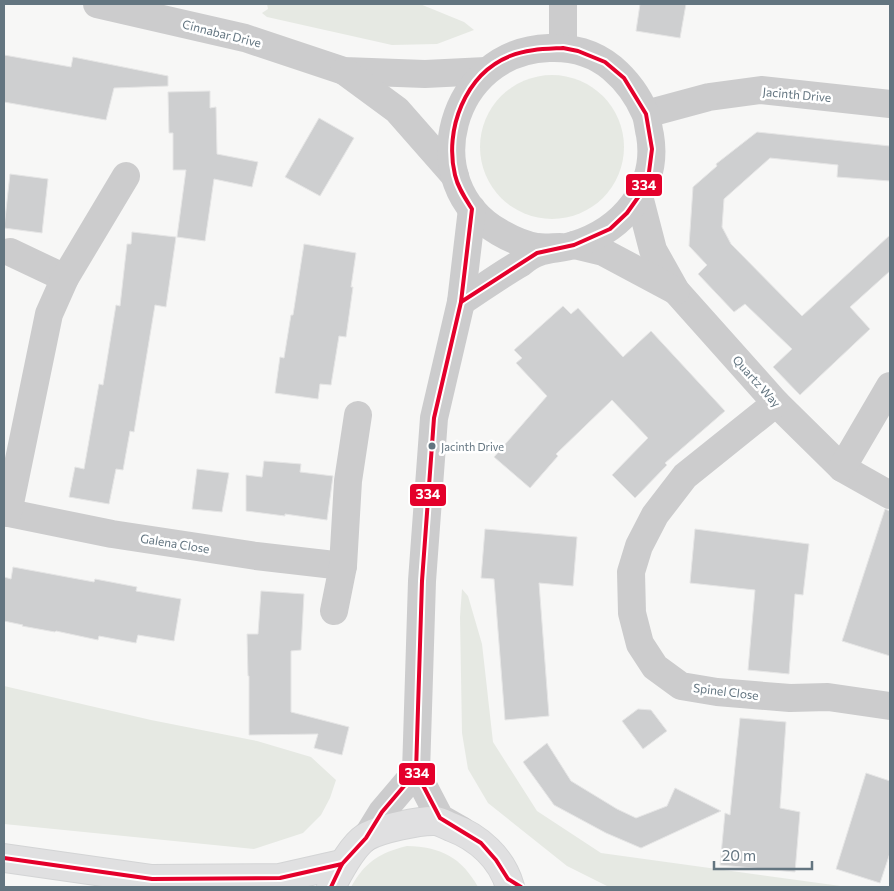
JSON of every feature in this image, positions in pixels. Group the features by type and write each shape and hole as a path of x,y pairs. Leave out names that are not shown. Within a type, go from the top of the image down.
{"main road":[{"path":"4,858 162,883 337,876 366,838 404,824 437,821 462,831 481,843 496,860 513,885"}],"street":[{"name":"Cinnabar Drive","path":"97,4 245,38 344,70 425,74 486,71"},
{"path":"563,4 563,48"},
{"path":"461,302 504,272 537,253 567,246 610,229 628,213 639,196 649,172 652,149 646,114 624,78 605,62 578,51 563,48 533,49 509,56 486,71 470,89 454,123 451,150 455,176 462,194 472,209 489,226 514,241 537,247 567,246"},
{"name":"Cinnabar Drive","path":"344,70 397,110 455,176"},
{"name":"Jacinth Drive","path":"646,114 709,96 760,90 890,104"},
{"name":"Galena Close","path":"126,176 65,278 49,314 6,512 112,534 256,556 343,566"},
{"name":"Quartz Way","path":"639,196 653,250 676,291 776,403 842,468 890,496"},
{"path":"462,831 440,818 416,772 422,581 434,418 461,302 472,209"},
{"name":"Quartz Way","path":"567,246 603,252 676,291"},
{"path":"10,252 65,278"},
{"path":"842,468 890,386"},
{"name":"Spinel Close","path":"776,403 685,476 655,515 639,546 631,572 632,613 640,644 655,667 681,686 717,692 790,698 828,697 890,706"},
{"path":"334,611 343,566 348,481 358,415"},
{"path":"366,838 382,812 416,772"}],"shaded area":[{"path":"267,4 420,4 464,22 474,30 437,44 392,45 267,17 262,13 268,9"},
{"path":"552,75 580,80 603,96 619,119 624,147 619,175 603,198 580,214 552,219 524,214 501,198 485,175 480,147 485,119 501,96 524,80"},
{"path":"462,589 468,596 482,644 493,742 537,811 601,853 848,887 609,887 567,866 488,803 468,769 462,733 460,617"},
{"path":"4,686 151,720 257,741 311,757 336,780 330,798 321,815 303,833 254,849 4,824"},
{"path":"407,846 430,849 449,856 465,868 478,887 351,887 367,865 381,855"}],"building":[{"path":"640,4 686,4 680,38 636,31"},
{"path":"4,55 71,67 73,57 168,76 168,86 114,88 106,120 4,102"},
{"path":"210,91 210,108 216,107 217,154 258,162 252,187 214,179 205,241 177,237 186,170 173,170 173,133 169,133 168,92"},
{"path":"319,118 354,138 320,196 285,177"},
{"path":"757,132 890,146 890,181 837,177 838,165 770,158 724,199 722,227 731,244 802,316 890,235 890,271 850,307 870,329 800,395 773,367 792,349 745,304 734,312 698,274 707,265 689,246 693,187 717,166 716,164"},
{"path":"10,174 48,179 42,233 4,228"},
{"path":"132,232 176,237 166,307 155,305 134,432 130,431 123,470 116,469 109,504 69,497 75,467 84,469 99,384 103,385 116,305 120,306 127,244 131,244"},
{"path":"304,244 356,253 346,337 339,336 331,385 320,384 318,399 275,393 280,357 284,358 291,315 293,315"},
{"path":"563,306 571,314 578,308 623,357 651,331 725,411 665,463 667,465 635,498 612,475 648,438 612,400 556,454 558,456 530,488 494,457 547,396 516,363 522,358 514,350"},
{"path":"264,461 301,464 300,472 333,476 327,520 246,511 246,475 262,477"},
{"path":"197,469 229,473 222,512 192,509"},
{"path":"885,509 890,511 890,656 842,641"},
{"path":"485,529 577,537 573,586 539,583 549,716 505,720 494,579 481,578"},
{"path":"695,529 809,544 803,595 795,594 789,674 748,670 755,590 690,583"},
{"path":"13,567 94,582 95,579 137,587 136,591 181,599 174,641 138,635 136,643 99,636 98,640 4,621 4,577 11,579"},
{"path":"261,591 304,594 301,650 291,651 291,712 349,727 342,755 314,748 318,734 249,735 247,634 258,634"},
{"path":"638,709 651,710 667,731 643,749 622,721"},
{"path":"740,718 786,722 780,808 800,812 795,872 720,865 725,813 730,815"},
{"path":"547,743 571,781 617,809 636,818 667,806 675,788 721,811 641,848 606,833 554,805 523,762"},
{"path":"866,773 890,781 890,853 880,883 836,869"}],"transit line":[{"name":"334","path":"563,48 578,51 605,62 624,78 646,114 652,149 649,172 639,196 627,213 610,229 574,245 537,253 461,302 472,209 458,184 452,158 456,122 462,105 470,90 494,64 523,52 563,48"},
{"name":"334","path":"461,302 434,418 422,581 416,772 440,818 481,843 496,860 508,879 521,887"},
{"name":"334","path":"331,887 342,864 366,838 382,812 416,772"},
{"name":"334","path":"4,858 152,879 280,878 342,864"}],"place":[{"name":"Jacinth Drive","path":"432,446"}]}
